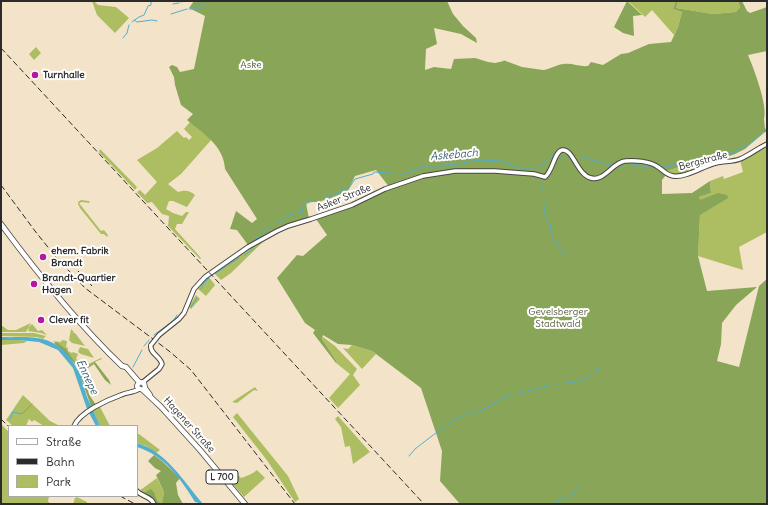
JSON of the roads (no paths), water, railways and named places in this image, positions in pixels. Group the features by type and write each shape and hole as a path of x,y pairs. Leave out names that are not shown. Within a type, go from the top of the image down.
{"main road":[{"name":"Hagener Straße","path":"1,224 54,292 94,338 122,366 126,367 141,386 200,450 245,504"}],"street":[{"name":"Bergstraße","path":"600,177 622,161 633,160 653,164 669,175 679,176 712,164 739,160 767,144"},
{"name":"Asker Straße","path":"141,386 160,368 162,364 160,359 151,349 152,345 159,336 184,313 194,289 205,277 248,247 277,230 352,204 385,189 423,176 455,171 495,171 534,174 545,177 550,173 558,153 561,150 565,150 570,153 583,174 592,178 600,177"},
{"path":"75,425 78,419 87,412 141,386"},
{"path":"138,492 141,495 150,498 154,504"}],"water":[{"path":"1,337 28,337 44,339 59,347 66,353 82,376 81,378 87,397 100,425 95,425 87,409 73,368 58,350 39,342 1,340"},
{"path":"138,443 148,447 166,460 182,477 203,504 195,502 171,469 156,456 138,447"}],"waterway":[{"path":"132,22 144,15 148,6 151,5 151,1"},
{"path":"181,2 185,1"},
{"path":"173,4 179,3"},
{"path":"189,9 200,8 203,4"},
{"path":"171,14 187,9"},
{"path":"134,20 137,22 152,20 157,21"},
{"path":"123,38 127,33 129,25"},
{"name":"Askebach","path":"661,167 667,167 734,152 750,144 767,130"},
{"name":"Askebach","path":"276,224 290,215 300,213 303,210 303,206 311,201 320,202 325,197 349,188 355,179 373,174 374,172 403,174 416,170 422,166 444,166 448,164 452,165 478,160 503,161 519,168 533,168 539,167 553,156"},
{"name":"Askebach","path":"575,156 577,158 580,157 611,165"},
{"name":"Askebach","path":"560,158 567,157"},
{"path":"692,162 694,166 701,162"},
{"name":"Askebach","path":"622,166 627,163 653,168"},
{"path":"543,185 544,209 547,220"},
{"path":"550,224 552,237 566,257"},
{"name":"Askebach","path":"253,242 262,232 270,227"},
{"name":"Askebach","path":"244,256 254,248"},
{"name":"Askebach","path":"214,274 239,258"},
{"name":"Askebach","path":"201,289 209,278"},
{"name":"Askebach","path":"191,307 197,298"},
{"name":"Askebach","path":"154,335 174,320 177,315"},
{"name":"Askebach","path":"144,346 149,340"},
{"name":"Askebach","path":"133,367 142,350"},
{"path":"596,371 599,368"},
{"path":"558,384 580,381 591,375"},
{"path":"470,412 476,412 486,408 510,394 552,385"},
{"path":"10,419 13,412 22,414 32,404"},
{"path":"409,456 415,449 441,429 466,413"},
{"path":"554,504 562,498 565,500 571,497 577,488"}],"railway":[{"path":"1,48 424,504"},
{"path":"1,185 55,256 85,288 169,351 191,370 295,504"},
{"path":"78,271 92,286"},
{"path":"1,419 8,426"},
{"path":"122,497 135,504"}],"place":[{"name":"Turnhalle","path":"35,75"},
{"name":"ehem. Fabrik Brandt","path":"43,257"},
{"name":"Brandt-Quartier Hagen","path":"34,284"},
{"name":"Clever fit","path":"41,320"}],"park label":[{"name":"Aske","path":"251,65"},
{"name":"Gevelsberger Stadtwald","path":"558,318"}],"water label":[{"name":"Ennepe","path":"87,377"}]}
